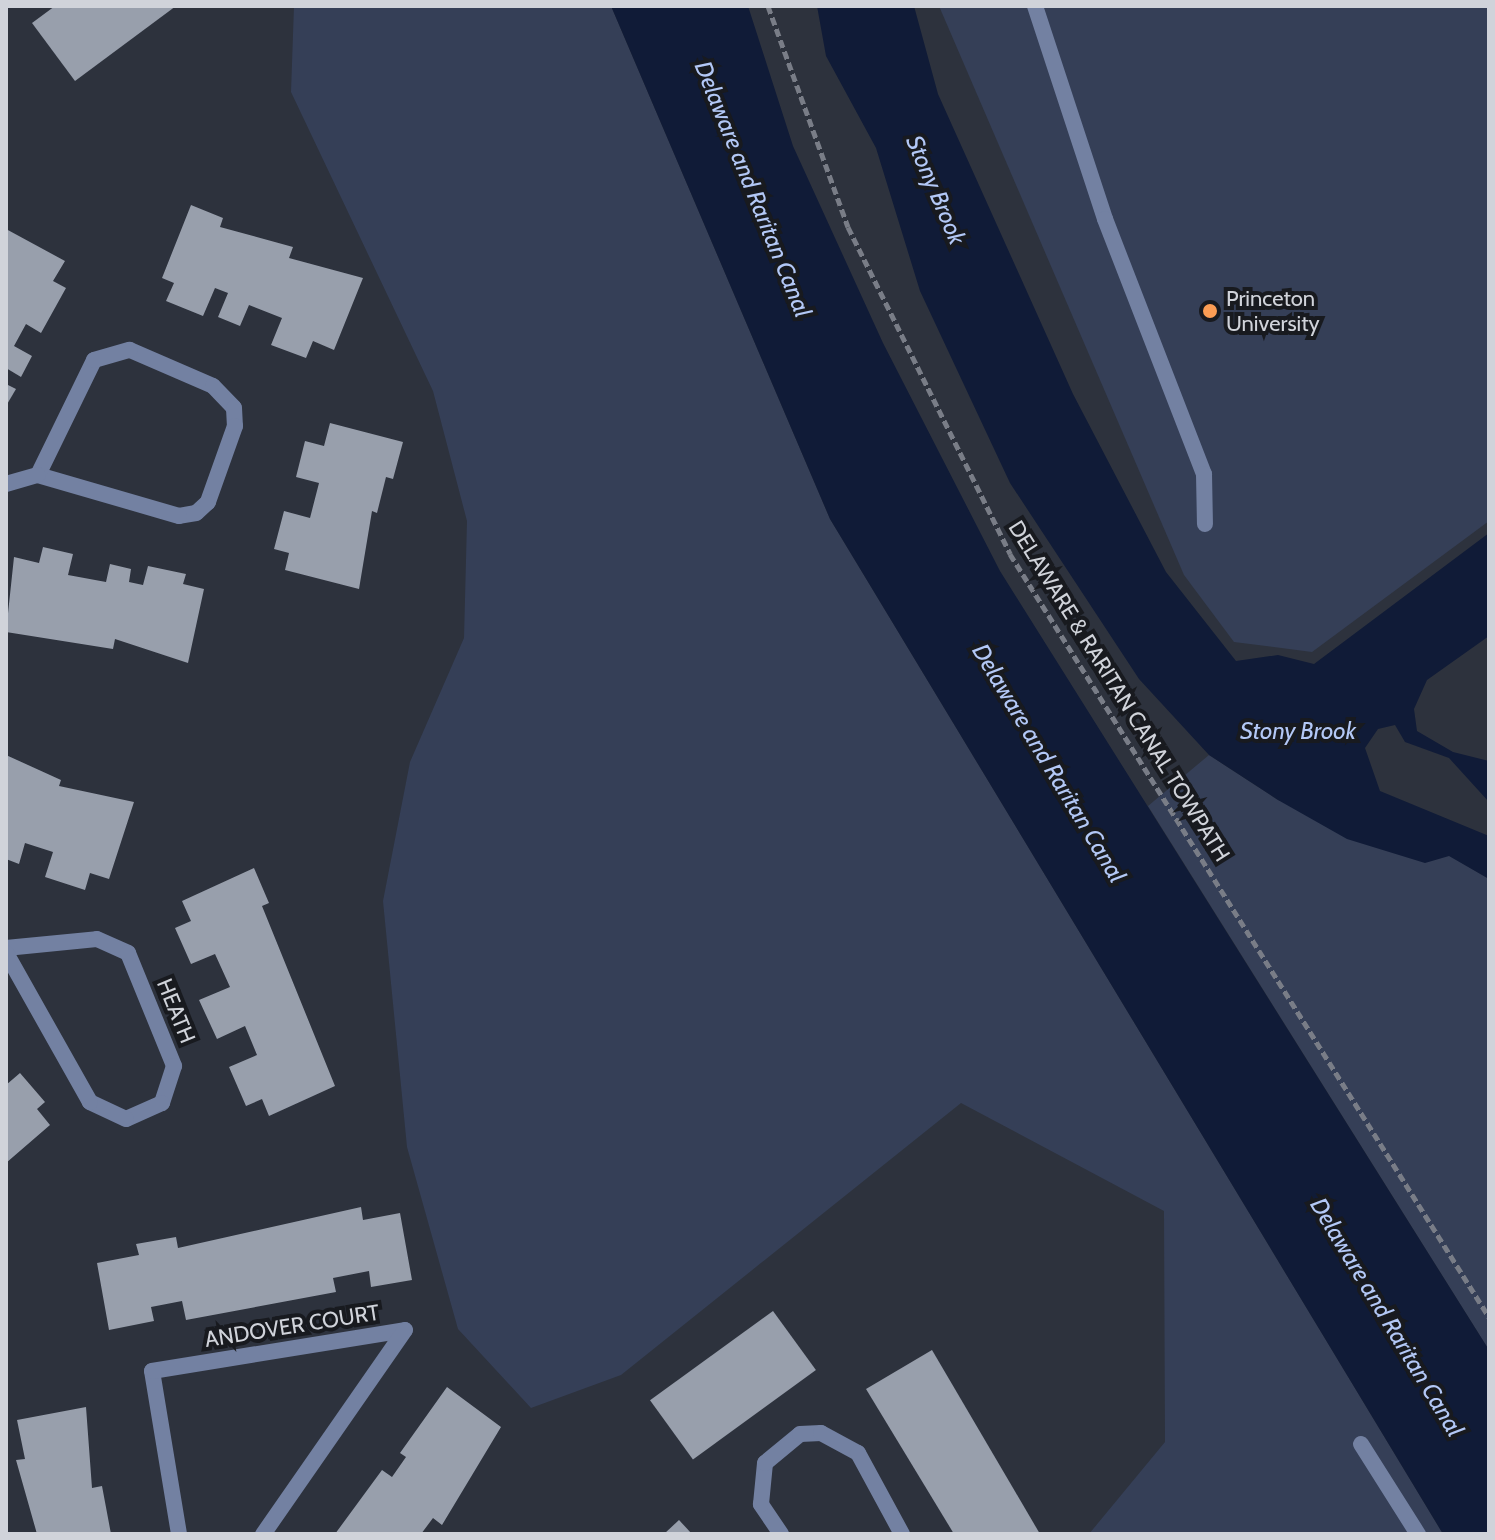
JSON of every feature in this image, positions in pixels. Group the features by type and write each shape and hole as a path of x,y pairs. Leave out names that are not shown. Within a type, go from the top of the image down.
{"street":[{"path":"1035,6 1105,219 1204,474 1205,524"},
{"path":"6,484 38,475 179,516 196,513 212,489 235,426 234,408 213,386 130,350 111,351 83,376 38,475"},
{"name":"HEATH","path":"97,939 128,953 174,1066 162,1103 126,1119 90,1102 6,951 97,939"},
{"name":"ANDOVER COURT","path":"179,1534 152,1371 405,1330 263,1534"},
{"path":"781,1534 761,1504 765,1463 800,1434 821,1433 858,1453 902,1534"},
{"path":"1361,1444 1418,1534"}],"path":[{"name":"DELAWARE & RARITAN CANAL TOWPATH","path":"768,6 848,227 1010,554 1489,1317"}],"shaded area":[{"path":"294,6 611,6 830,519 1443,1534 1089,1534 1165,1442 1164,1211 961,1103 621,1375 531,1408 458,1329 407,1147 383,901 410,762 464,638 467,521 433,391 291,92"},
{"name":"Princeton University","path":"939,6 1489,6 1489,521 1312,652 1234,642 1184,575"},
{"path":"1209,755 1278,800 1449,855 1489,879 1489,1350 1148,806"}],"water":[{"name":"Delaware and Raritan Canal","path":"611,6 748,6 793,146 883,343 1000,571 1489,1350 1489,1534 1443,1534 830,519"},
{"name":"Stony Brook","path":"817,6 914,6 938,94 1073,394 1166,572 1236,661 1278,655 1314,664 1489,533 1489,636 1427,680 1414,709 1417,731 1453,752 1489,761 1489,802 1449,758 1405,742 1395,725 1378,729 1365,748 1380,791 1489,836 1489,879 1449,856 1425,863 1347,839 1278,800 1209,755 1139,679 1010,483 920,291 876,148 826,56"}],"building":[{"path":"55,6 176,6 75,81 32,23"},
{"path":"191,205 223,218 220,227 293,247 289,258 363,278 334,350 313,341 306,358 271,345 282,318 249,305 240,326 218,317 228,293 215,288 203,316 166,301 174,283 162,278"},
{"path":"6,229 65,261 53,281 66,288 41,333 26,324 14,346 32,356 21,377 6,368"},
{"path":"6,384 16,389 6,406"},
{"path":"330,423 403,442 393,479 386,477 377,513 372,511 359,589 285,570 289,553 274,549 284,511 310,518 319,483 296,477 305,441 324,446"},
{"path":"43,547 73,554 68,575 106,582 110,564 131,569 129,582 143,585 148,566 186,574 183,584 204,589 188,663 115,639 113,649 6,632 14,557 39,563"},
{"path":"6,755 61,780 59,786 134,802 109,879 90,873 85,890 45,877 53,852 25,843 19,864 6,859"},
{"path":"254,868 269,903 262,906 335,1086 269,1116 262,1099 246,1106 229,1067 257,1055 245,1026 217,1039 199,1000 230,987 215,954 191,964 175,928 191,921 182,901"},
{"path":"20,1073 45,1102 37,1109 50,1125 6,1163 6,1085"},
{"path":"361,1207 363,1220 400,1213 412,1280 371,1287 369,1271 333,1278 336,1292 186,1320 182,1301 151,1307 154,1321 109,1330 97,1263 139,1255 136,1244 176,1237 178,1248"},
{"path":"773,1311 816,1370 693,1459 650,1400"},
{"path":"932,1350 1040,1534 954,1534 866,1389"},
{"path":"447,1387 501,1427 442,1525 433,1518 421,1534 335,1534 382,1470 392,1477 406,1457 400,1453"},
{"path":"86,1407 92,1488 102,1486 111,1534 37,1534 16,1460 25,1459 17,1420"},
{"path":"679,1520 692,1534 664,1534"}],"place":[{"name":"Princeton University","path":"1210,311"}]}
